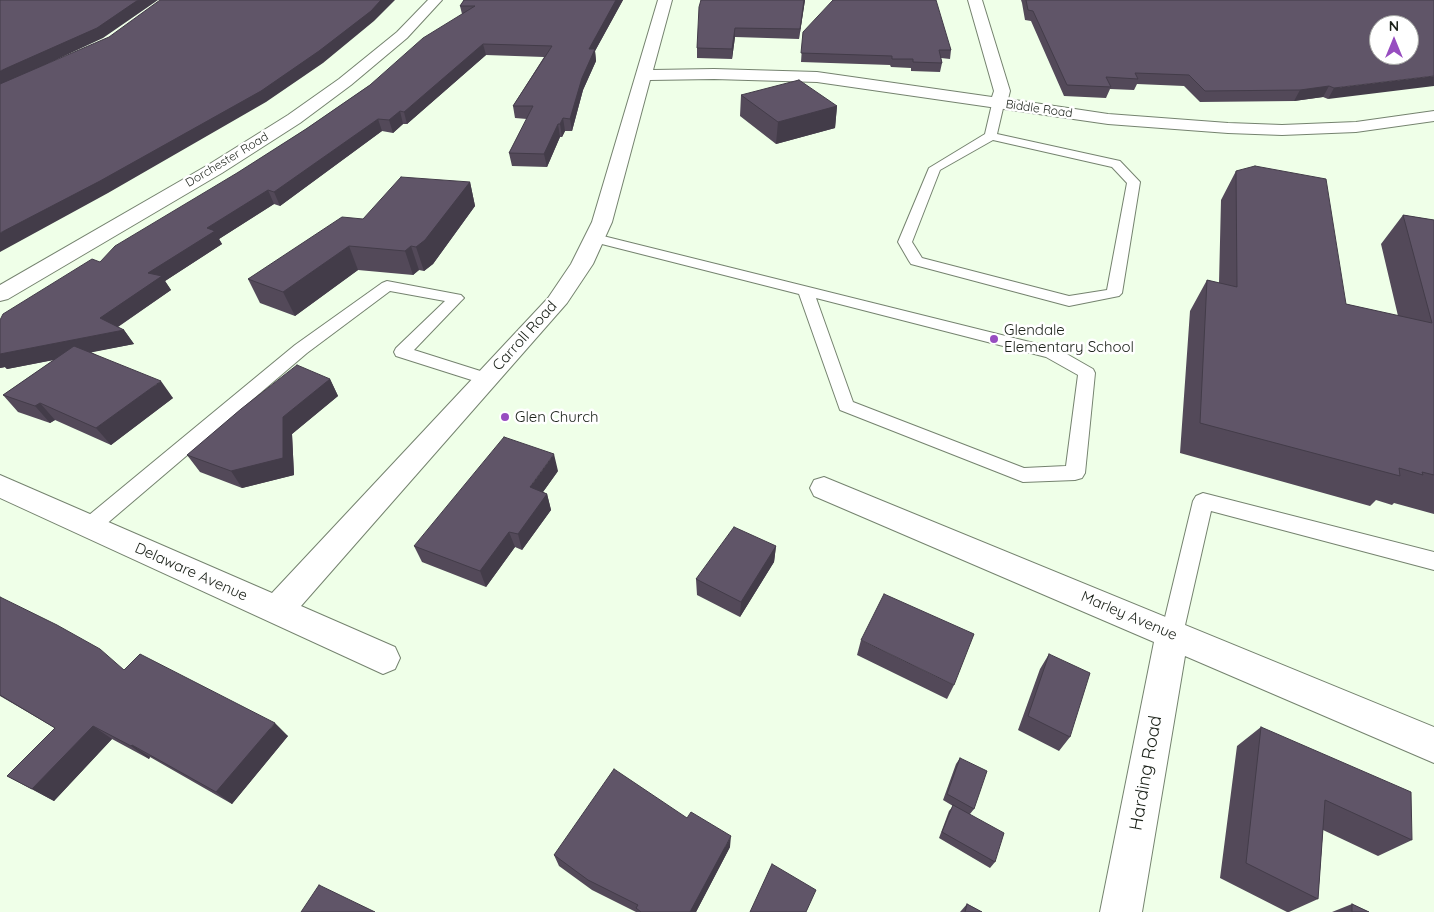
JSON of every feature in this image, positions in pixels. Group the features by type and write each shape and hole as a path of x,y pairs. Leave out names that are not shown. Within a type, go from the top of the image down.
{"street":[{"name":"Dorchester Road","path":"0,294 215,169 294,119 346,82 402,35 435,0"},
{"name":"Carroll Road","path":"277,610 556,303 582,264 602,222 665,0"},
{"path":"975,0 1002,91 998,104"},
{"name":"Biddle Road","path":"645,75 714,74 817,77 998,104 1156,124 1228,128 1282,130 1356,127 1434,116"},
{"name":"Delaware Avenue","path":"0,486 383,658"},
{"name":"Marley Avenue","path":"824,488 1434,745"},
{"name":"Harding Road","path":"1121,912 1172,634"}],"lane":[{"path":"991,136 1116,164 1134,182 1114,293 1069,301 916,261 905,242 935,168 991,136 998,104"},
{"path":"595,238 806,291 1052,353 1087,373 1075,473 1023,474 846,406 806,291"},
{"path":"90,526 302,349 387,286 456,298 402,352 487,379"},
{"path":"1172,634 1203,501 1434,561"}],"building":[{"path":"0,0 138,0 97,28 0,71"},
{"path":"160,0 381,0 371,11 319,51 261,91 100,181 0,233 0,84 109,37"},
{"path":"464,0 616,0 589,49 595,49 582,78 570,119 563,118 560,124 558,124 544,154 509,153 533,106 513,106 552,46 483,44 404,112 400,111 389,120 378,119 274,192 268,190 207,228 215,231 148,273 162,276 100,318 124,330 0,354 0,320 3,314 92,259 100,262 115,246 306,129 370,85 423,38 475,6 460,6"},
{"path":"701,0 804,0 800,29 735,28 732,49 697,48"},
{"path":"833,0 936,0 951,50 939,50 942,63 913,62 913,59 892,59 892,56 801,53 803,32"},
{"path":"1026,0 1434,0 1434,76 1334,88 1329,86 1300,90 1205,91 1189,75 1135,73 1138,79 1106,77 1111,87 1067,85 1033,11 1028,10"},
{"path":"799,80 837,106 778,122 741,95"},
{"path":"1255,166 1326,179 1346,304 1432,323 1403,215 1434,220 1434,475 1422,472 1423,475 1399,468 1400,476 1200,423 1207,280 1237,287 1236,171"},
{"path":"401,177 470,182 425,240 416,247 411,246 405,251 349,246 283,292 248,279 342,217 363,219"},
{"path":"74,346 161,381 96,428 40,403 35,406 3,395"},
{"path":"297,365 330,379 283,417 283,458 231,471 187,455 241,409"},
{"path":"504,437 554,454 530,487 547,494 518,534 509,532 480,571 414,546"},
{"path":"734,527 776,546 741,602 696,579"},
{"path":"884,594 974,634 954,685 861,640"},
{"path":"0,597 100,649 124,670 140,654 275,723 216,792 132,745 93,726 32,789 7,776 55,728 0,695"},
{"path":"1049,654 1090,673 1070,737 1028,716"},
{"path":"1261,727 1411,792 1412,840 1325,800 1318,899 1246,863"},
{"path":"960,758 987,771 974,809 947,794"},
{"path":"614,769 687,818 691,812 731,836 690,912 641,912 636,908 638,905 588,880 554,855"},
{"path":"953,805 1004,833 995,862 942,832"},
{"path":"772,864 816,890 806,912 750,912"},
{"path":"319,885 375,912 301,912"},
{"path":"967,904 982,912 965,912"},
{"path":"1352,904 1369,912 1352,912"}],"place":[{"name":"Glendale Elementary School","path":"994,339"},
{"name":"Glen Church","path":"505,417"}]}
